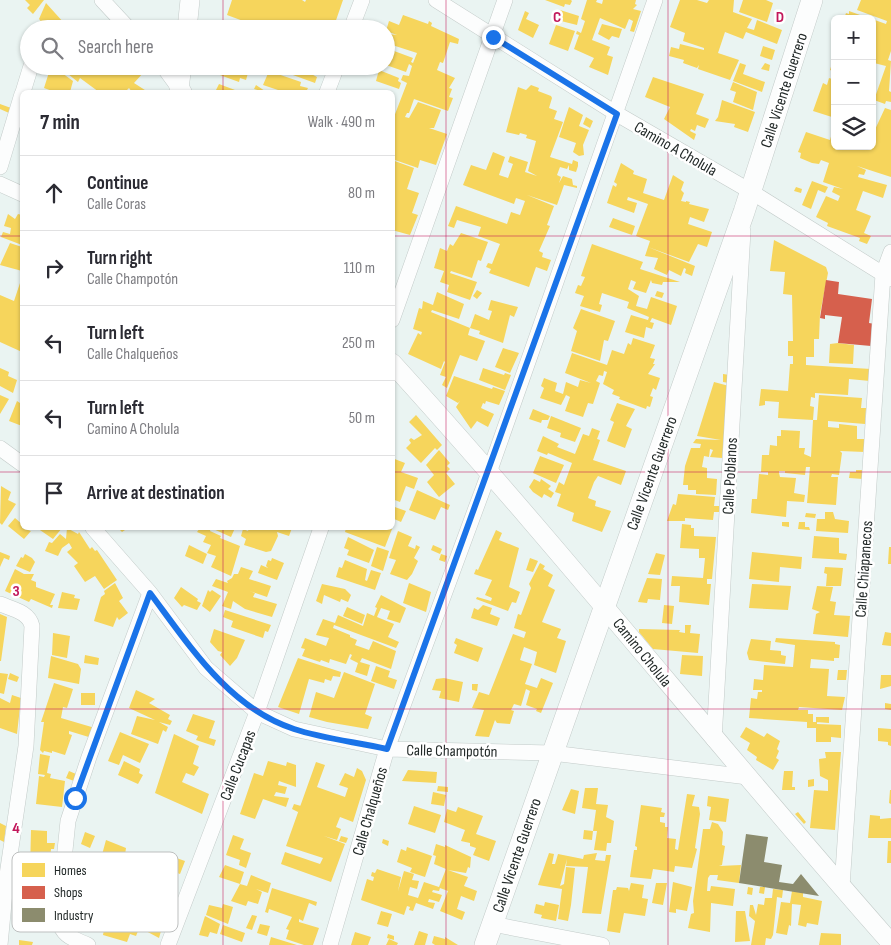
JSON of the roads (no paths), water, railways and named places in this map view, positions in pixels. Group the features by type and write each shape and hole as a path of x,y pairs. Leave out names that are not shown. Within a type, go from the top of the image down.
{"main road":[{"name":"Calle Vicente Guerrero","path":"486,945 604,605 744,212 812,0"}],"street":[{"path":"102,0 121,20"},
{"path":"187,20 190,0"},
{"path":"354,20 362,0"},
{"name":"Camino A Cholula","path":"436,0 617,114 750,191 887,277"},
{"path":"395,312 505,0"},
{"name":"Calle Chalqueños","path":"330,945 387,749 490,470 617,114 655,0"},
{"path":"24,90 28,75"},
{"path":"170,75 181,90"},
{"path":"181,90 182,75"},
{"path":"328,90 334,75"},
{"path":"0,167 20,103"},
{"path":"0,184 20,193"},
{"name":"Calle Poblanos","path":"714,740 744,212"},
{"name":"Calle Chiapanecos","path":"842,887 887,277 891,252"},
{"name":"Camino Cholula","path":"395,367 490,470 604,605 714,740 891,943"},
{"path":"0,448 20,463"},
{"name":"Calle Champotón","path":"95,530 150,593 206,668 257,712 294,729 387,749 552,753 748,777"},
{"name":"Calle Cucapas","path":"178,919 257,712 320,530"},
{"path":"65,852 68,820 89,757 150,593"},
{"path":"0,604 31,619 32,626 26,746 3,880 0,945"},
{"path":"492,924 602,945"},
{"path":"63,932 71,938 88,945"},
{"name":"Calle Cucapas","path":"168,945 173,932"}]}
